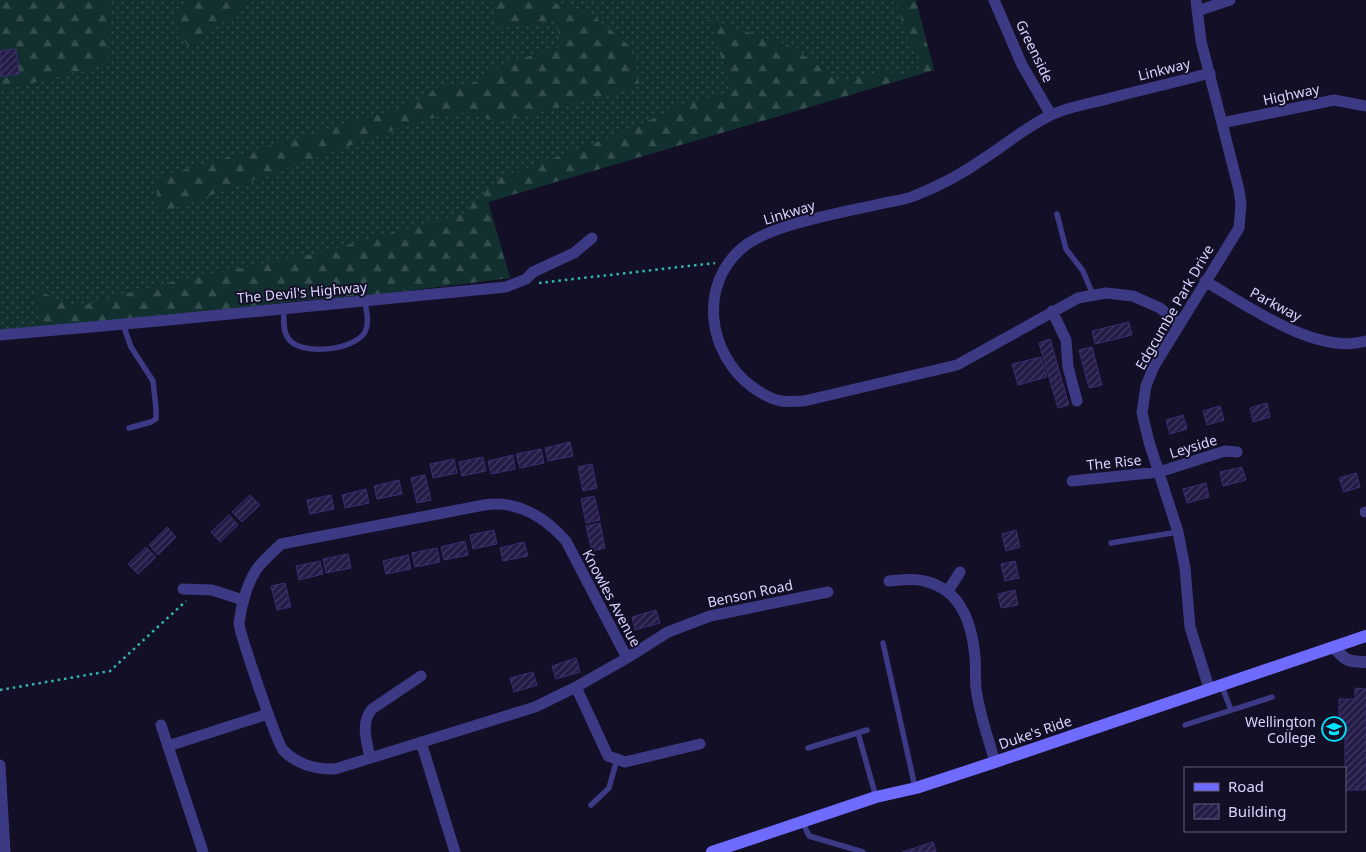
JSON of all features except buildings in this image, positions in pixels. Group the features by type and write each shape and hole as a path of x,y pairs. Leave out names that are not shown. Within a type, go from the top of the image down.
{"main road":[{"name":"Duke's Ride","path":"712,852 876,797 916,788 995,762 1366,636"}],"street":[{"name":"Greenside","path":"994,0 1022,65 1051,115"},
{"path":"1197,6 1230,0"},
{"name":"Edgcumbe Park Drive","path":"1197,6 1202,41 1239,190 1239,228 1154,366 1146,386 1142,413 1178,532 1185,568 1190,627 1215,686"},
{"name":"Linkway","path":"1179,324 1160,308 1134,296 1106,293 1093,295 1078,298 1052,311 957,365 804,401 780,401 756,390 731,367 715,333 712,315 714,298 720,278 729,262 742,248 763,236 784,227 911,197 949,181 1032,125 1051,115 1210,73"},
{"name":"Highway","path":"1222,123 1334,100 1366,106"},
{"name":"The Devil's Highway","path":"0,335 506,287 526,279 533,272 574,253 592,238"},
{"name":"Parkway","path":"1205,281 1286,328 1323,342 1358,344 1366,341"},
{"path":"1052,311 1066,340 1068,366 1077,401"},
{"name":"Leyside","path":"1159,472 1225,451 1237,452"},
{"name":"The Rise","path":"1072,481 1159,472"},
{"name":"Knowles Avenue","path":"484,505 514,506 529,511 555,529 566,541 627,658 576,688 534,707 335,769 318,769 299,763 282,748 268,714 239,626 243,600 258,567 280,544 484,505"},
{"path":"948,591 960,572"},
{"path":"889,581 924,581 948,591 959,602 970,627 975,655 976,687 982,722 995,762"},
{"path":"183,589 212,590 243,600"},
{"name":"Benson Road","path":"627,658 668,632 710,616 828,592"},
{"path":"1334,647 1343,659 1354,662 1366,662"},
{"path":"370,758 365,727 368,714 372,709 421,676"},
{"path":"576,688 608,756 625,762 700,744"},
{"path":"168,746 268,714"},
{"path":"161,725 203,852"},
{"path":"421,742 455,852"},
{"path":"0,765 2,829 5,852"}],"lane":[{"path":"1058,214 1066,248 1083,272 1093,295"},
{"path":"284,308 284,330 287,338 294,345 304,349 315,350 335,348 357,340 365,333 368,323 365,301"},
{"path":"123,324 131,347 153,381 156,408 156,419 128,428"},
{"path":"1111,543 1178,532"},
{"path":"882,643 916,788"},
{"path":"1215,686 1231,710"},
{"path":"1185,725 1272,697"},
{"path":"808,748 867,730"},
{"path":"858,733 876,797"},
{"path":"591,805 608,788 617,759"},
{"path":"803,823 809,836 863,852"}],"path":[{"path":"526,279 538,283 729,262"},
{"path":"0,690 110,671 198,590"}],"green space":[{"path":"0,0 916,0 934,70 488,202 510,278 389,293 296,301 159,317 0,340"},
{"path":"0,0 110,0 107,64 0,91"},
{"path":"186,0 251,0 189,49 172,17"},
{"path":"492,0 550,0 551,2 591,14 631,47 640,86 500,122 459,112 416,122 158,214 156,178 398,109 443,84 472,84 503,64 563,46 555,21 497,28"},
{"path":"895,0 915,0 934,70 488,202 510,278 389,293 296,301 159,317 40,335 35,288 54,298 79,306 175,281 318,253 462,214 499,178 629,130 679,106 732,91 709,20 788,45 840,83 884,70 900,75 920,69 921,53 907,36"}],"place":[{"name":"Wellington College","path":"1334,729"}]}
